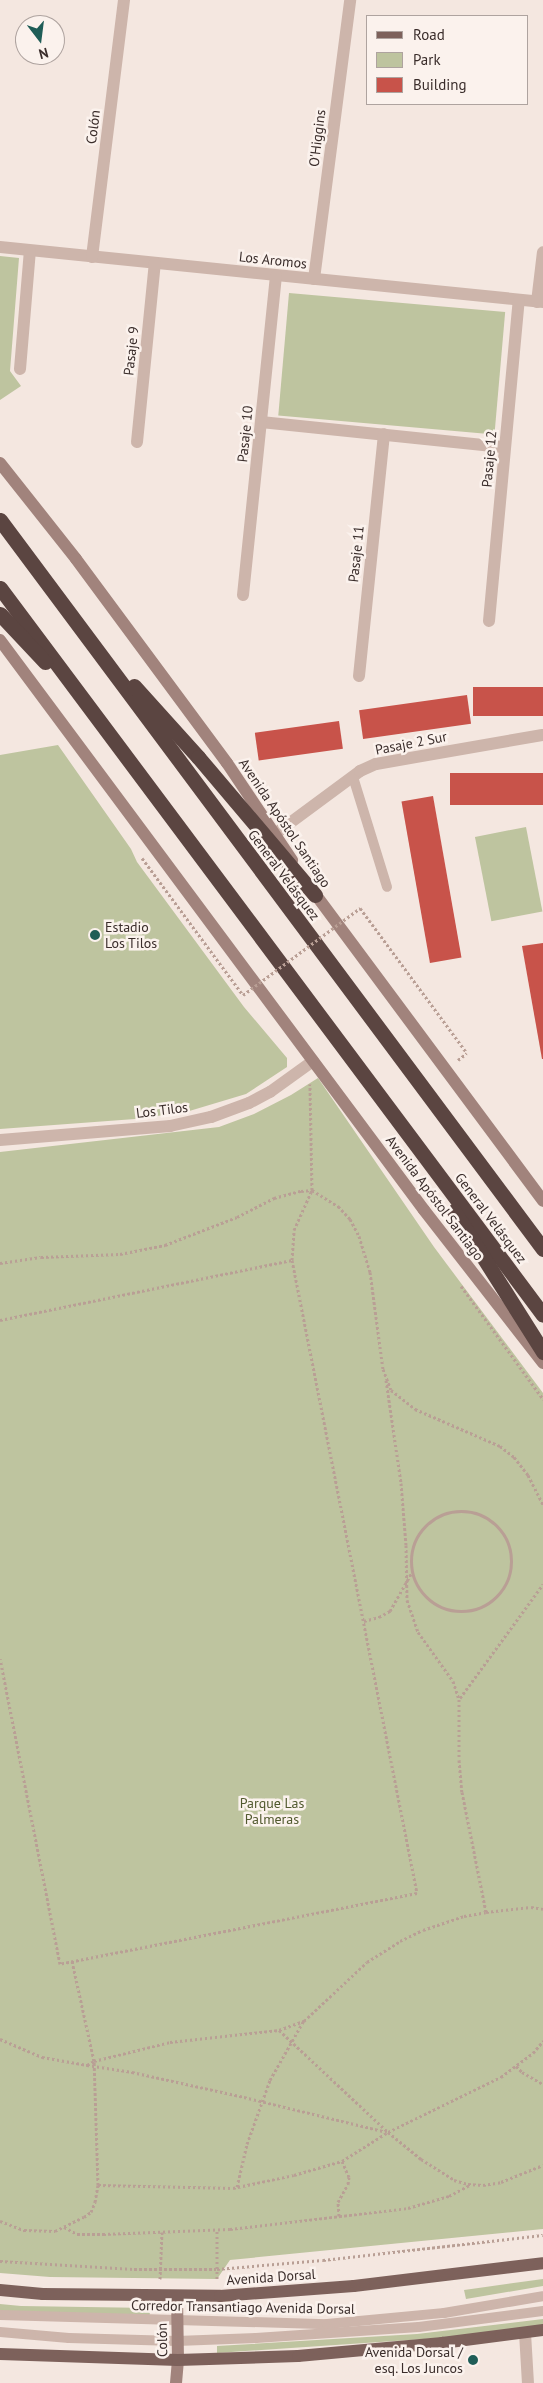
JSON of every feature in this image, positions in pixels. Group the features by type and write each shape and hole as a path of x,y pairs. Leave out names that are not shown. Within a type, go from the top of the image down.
{"highway":[{"name":"General Velásquez","path":"0,520 543,1249"},
{"name":"General Velásquez","path":"0,588 543,1315"},
{"path":"0,614 90,708"},
{"path":"79,626 198,756 315,894"},
{"path":"395,1117 543,1352"}],"main road":[{"name":"Avenida Apóstol Santiago","path":"0,463 76,559 227,763 315,894 543,1201"},
{"name":"Avenida Apóstol Santiago","path":"0,640 313,1061 543,1363"},
{"name":"Avenida Dorsal","path":"0,2290 42,2294 220,2296 354,2286 543,2263"},
{"name":"Colón","path":"176,2383 178,2360 177,2296"},
{"path":"0,2354 178,2360 298,2356 543,2330"}],"street":[{"name":"Colón","path":"92,257 124,0"},
{"name":"O'Higgins","path":"314,280 350,0"},
{"name":"Los Aromos","path":"0,247 540,302"},
{"path":"20,369 30,251"},
{"path":"540,302 543,252"},
{"name":"Pasaje 9","path":"137,442 154,264"},
{"name":"Pasaje 10","path":"244,595 276,276"},
{"name":"Pasaje 12","path":"489,620 519,300"},
{"path":"261,422 505,447"},
{"name":"Pasaje 11","path":"359,676 384,434"},
{"name":"Pasaje 2 Sur","path":"275,834 369,767 385,762 543,735"},
{"name":"Los Tilos","path":"0,1140 170,1126 198,1121 249,1103 270,1092 313,1061"},
{"path":"525,2333 528,2383"}],"lane":[{"path":"353,777 388,887"},
{"name":"Corredor Transantiago Avenida Dorsal","path":"0,2315 301,2324 364,2322 444,2313 543,2296"},
{"name":"Corredor Transantiago Avenida Dorsal","path":"0,2332 69,2338 178,2341 367,2332 543,2311"}],"path":[{"path":"142,858 243,995 360,908 467,1053"},
{"path":"0,1659 60,1964 417,1893 292,1260 294,1230 312,1190 310,1083"},
{"path":"0,1263 41,1257 120,1254 165,1245 228,1221 274,1198 301,1191 312,1190 338,1206 350,1218 359,1236 370,1272 401,1482 406,1545 406,1600 418,1632 453,1681 459,1699 462,1792 486,1912"},
{"path":"0,1320 292,1260"},
{"path":"386,1380 397,1396 415,1409 492,1442 514,1457 528,1475 543,1505"},
{"path":"364,1621 379,1617 390,1611 411,1573 410,1556 414,1540 424,1526 438,1516 454,1511 471,1512 486,1517 499,1528 508,1542 512,1558 510,1574 503,1589 492,1601 478,1609 461,1612 444,1609 429,1601 418,1589 411,1573"},
{"path":"459,1699 543,1584"},
{"path":"237,2187 247,2144 270,2080 290,2042 304,2021 367,1962 423,1930 464,1916 531,1907 543,1909"},
{"path":"0,2221 24,2230 42,2232 64,2227 91,2212 98,2185 94,2061 72,1961"},
{"path":"87,2065 94,2061 170,2042 279,2030 304,2021"},
{"path":"279,2030 388,2132 442,2173 471,2184 501,2182 543,2165"},
{"path":"0,2039 42,2057 132,2072 263,2101 388,2132"},
{"path":"98,2185 215,2189 237,2187 294,2175 342,2161 388,2132 501,2077 533,2053 543,2041"},
{"path":"516,2066 522,2072 543,2084"},
{"path":"339,2216 338,2202 348,2184 349,2176 342,2161"},
{"path":"64,2227 78,2234 217,2230 408,2208 450,2196 471,2184"},
{"path":"217,2230 217,2280"},
{"path":"160,2279 162,2232"},
{"path":"0,2262 160,2269 217,2268 350,2258 543,2235"}],"green space":[{"path":"0,256 19,258 10,371 21,386 0,400"},
{"path":"289,293 505,312 494,434 278,416"},
{"name":"Estadio Los Tilos","path":"58,745 131,849 137,862 244,1007 287,1058 287,1067 246,1094 186,1112 135,1119 0,1129 0,755"},
{"path":"526,827 542,911 491,921 475,837"},
{"name":"Parque Las Palmeras","path":"318,1078 434,1247 543,1393 543,2229 230,2260 217,2279 50,2277 0,2273 0,1152 219,1127 254,1114 291,1095"},
{"path":"543,2279 543,2286 466,2299 464,2290"},
{"path":"0,2304 151,2308 149,2317 0,2312"},
{"path":"543,2319 543,2325 454,2337 217,2353 217,2346 417,2334"}],"building":[{"path":"473,687 543,687 543,716 473,716"},
{"path":"467,695 471,724 363,739 359,710"},
{"path":"339,721 343,749 259,761 255,733"},
{"path":"450,773 543,773 543,805 450,805"},
{"path":"433,796 461,958 430,963 401,802"},
{"path":"543,943 543,1059 542,1059 522,946"}],"place":[{"name":"Estadio Los Tilos","path":"95,935"},
{"name":"Avenida Dorsal / esq. Los Juncos","path":"473,2360"}]}
